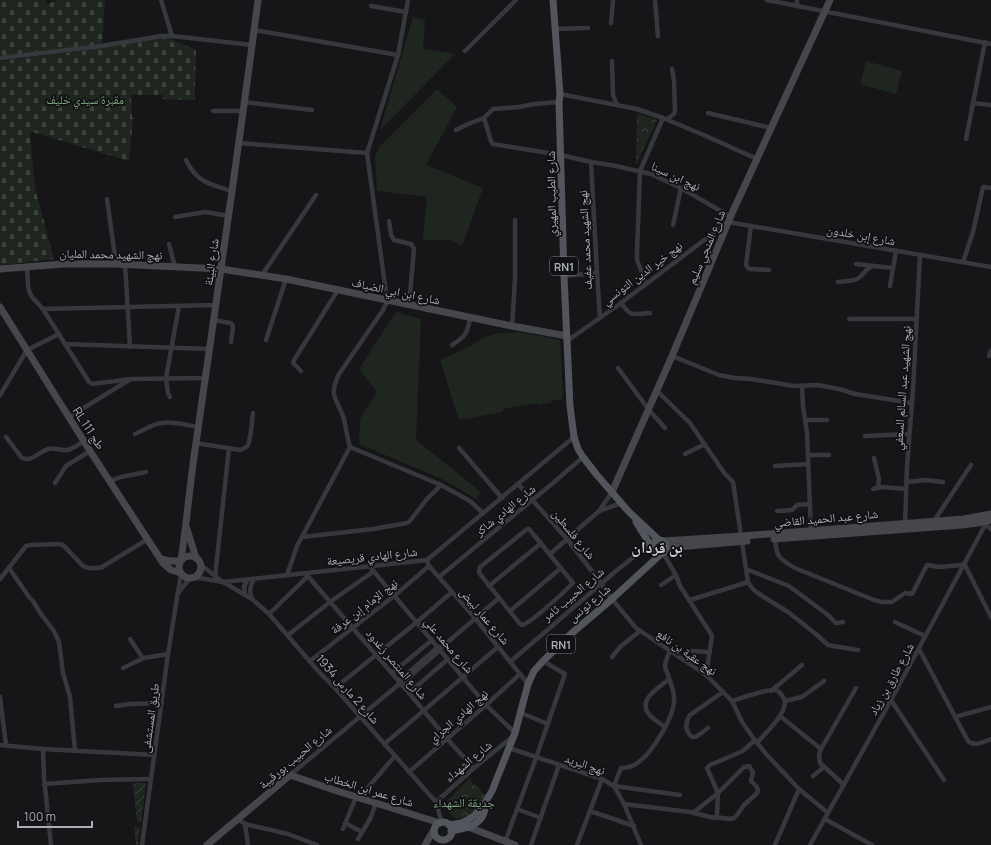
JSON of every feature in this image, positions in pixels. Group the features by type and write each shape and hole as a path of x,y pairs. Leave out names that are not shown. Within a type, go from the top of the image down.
{"main road":[{"name":"شارع الطيب المهيري","path":"553,0 560,94 564,276 570,406 574,437 578,449 583,457 629,512"},
{"name":"RN1","path":"629,512 665,543 657,550"},
{"name":"RN1","path":"629,512 657,550"},
{"name":"RN1","path":"657,550 653,542 660,540"},
{"name":"شارع تونس","path":"509,748 528,684 534,671 572,633 650,564 657,550"},
{"name":"RN1","path":"443,826 462,823 475,816 492,791 509,748"},
{"name":"RN1","path":"443,826 461,829 468,827 480,820 484,813 485,803"},
{"path":"443,826 450,836 446,842 441,840 437,841 434,833 443,826"}],"street":[{"path":"161,0 172,36"},
{"name":"شارع البيئة","path":"180,560 186,527 198,428 229,216 258,0"},
{"path":"408,0 398,55 367,153 387,300 383,310 335,381 334,396 344,420 350,447 441,485 470,501 483,513"},
{"path":"465,51 516,0"},
{"path":"611,23 613,0"},
{"path":"655,0 658,36"},
{"path":"767,0 991,44"},
{"path":"797,0 797,6"},
{"name":"شارع المنجي سليم","path":"612,492 649,410 729,220 830,0"},
{"path":"370,6 406,12"},
{"path":"555,29 588,28"},
{"path":"254,30 398,55"},
{"path":"0,58 101,46 162,36 252,44"},
{"path":"966,139 985,42"},
{"path":"612,61 613,95 617,105"},
{"path":"646,283 637,260 640,171 665,119 675,112 674,80 672,69"},
{"path":"560,94 637,109 706,136 757,159"},
{"path":"244,102 312,110"},
{"path":"456,130 484,118 493,109 559,102"},
{"path":"973,103 991,105"},
{"path":"214,111 243,111"},
{"path":"708,113 771,128"},
{"name":"نهج ابن سينا","path":"484,118 493,144 561,155 651,174 681,188 729,220"},
{"path":"239,143 367,153"},
{"path":"186,160 196,175 208,183 232,191"},
{"name":"نهج الشهيد محمد عفيف","path":"591,162 600,317"},
{"path":"963,262 983,187 991,188"},
{"path":"673,225 681,188"},
{"path":"262,275 316,195"},
{"path":"107,199 116,264"},
{"path":"175,217 205,212 229,216"},
{"path":"512,326 516,251 515,220"},
{"name":"شارع إبن خلدون","path":"729,220 751,226 991,267"},
{"name":"نهج خير الدين التونسي","path":"567,338 621,303 729,220"},
{"path":"389,221 391,235 394,240 396,242 406,242 411,244 414,249 409,305"},
{"path":"751,226 746,265 750,269 769,270"},
{"path":"169,244 175,267"},
{"path":"890,286 896,251"},
{"name":"نهج الشهيد عبد السالم السعفي","path":"905,526 906,482 920,255"},
{"name":"نهج الشهيد محمد المليان","path":"0,269 63,264 125,264 221,269"},
{"path":"125,264 130,347"},
{"path":"856,264 893,268"},
{"path":"27,266 29,291 32,297 43,309 89,382 92,384 131,379 205,378"},
{"path":"838,282 855,280 872,266"},
{"name":"شارع ابن ابي الضياف","path":"221,269 286,279 567,338"},
{"path":"564,276 597,273"},
{"path":"266,340 286,279"},
{"path":"302,371 293,362 338,290"},
{"path":"621,303 627,312 633,314 650,313"},
{"path":"43,309 216,305"},
{"path":"170,397 166,378 179,306"},
{"name":"RL طج 111","path":"0,307 90,451 161,559 171,570 181,573"},
{"path":"452,345 465,335 468,330 470,318"},
{"path":"849,319 916,319"},
{"path":"214,320 232,324 232,342"},
{"path":"0,395 27,350 59,334"},
{"path":"65,344 210,349"},
{"path":"672,356 719,374 735,378 794,386 818,385 855,394 912,403"},
{"path":"618,368 649,410 665,428"},
{"path":"69,417 131,379"},
{"path":"802,386 803,407 806,420 811,533"},
{"path":"657,391 690,423 725,474 733,482 748,582 752,588 788,612 827,644 858,650"},
{"path":"196,443 230,448 246,448 248,445 252,413"},
{"path":"806,420 827,420"},
{"path":"135,434 162,422 198,428"},
{"path":"865,436 909,434"},
{"path":"6,437 25,460 46,449 51,448 68,450 84,441"},
{"name":"شارع الهادي قريصيعة","path":"223,582 287,575 307,575 427,560 574,437"},
{"path":"685,454 705,444"},
{"path":"287,575 297,546 350,447"},
{"path":"215,578 230,448"},
{"path":"459,448 502,498"},
{"path":"55,483 66,466 90,451"},
{"path":"808,455 829,455"},
{"name":"شارع الهادي شاكر","path":"439,577 583,457"},
{"path":"874,458 879,479 876,488 906,489"},
{"path":"775,466 808,464"},
{"path":"934,521 972,466"},
{"path":"110,481 121,477 146,472"},
{"path":"906,482 926,480 943,482"},
{"name":"شارع فلسطين","path":"518,484 566,539 612,599"},
{"path":"302,537 372,529 407,523 441,485"},
{"path":"550,554 599,511 612,492"},
{"path":"599,511 622,503"},
{"path":"776,511 792,510 797,506 810,504"},
{"path":"988,519 991,529"},
{"name":"شارع عبد الحميد القاضي","path":"657,550 742,539 811,533 905,526 962,525 988,519"},
{"name":"شارع عبد الحميد القاضي","path":"905,526 934,521 988,519"},
{"name":"شارع طارق بن زياد","path":"810,845 919,649 988,519"},
{"path":"186,527 196,558 215,578 223,582"},
{"path":"527,529 530,530 550,554 572,581 572,584 525,624 520,624 480,574 480,567 527,529"},
{"name":"شارع عبد الحميد القاضي","path":"660,540 775,539 811,533"},
{"path":"0,579 26,546 59,544 66,548 83,566 87,568 97,568 102,567 148,539"},
{"path":"775,539 777,554 790,565 882,602 892,602 905,593 912,594 926,565 939,567 963,564 991,617"},
{"path":"489,586 541,543"},
{"path":"657,550 676,575 680,586 712,636 706,676"},
{"name":"شارع الحبيب ثامر","path":"510,662 601,583 657,550"},
{"path":"161,559 170,561 180,560 187,556 196,558"},
{"path":"180,560 179,569 183,576 215,578"},
{"name":"شارع عمار لبيض","path":"427,560 429,566 475,618 528,684"},
{"path":"177,594 192,577 199,572 201,565"},
{"name":"نهج الإمام إبن عرفة","path":"310,661 394,596 429,566"},
{"name":"شارع محمد علي","path":"370,567 440,648 486,705 514,734"},
{"path":"9,568 54,631 59,642 63,673 70,697 75,751"},
{"path":"510,611 561,568"},
{"path":"746,569 788,586 828,615 836,623 843,622"},
{"path":"288,635 330,602 374,571"},
{"name":"طريق المستشفى","path":"142,845 168,654 181,573"},
{"path":"269,614 307,575"},
{"name":"شارع المنتصر زغدود","path":"307,575 392,673 399,684 409,693 447,739 474,768"},
{"path":"661,585 676,575"},
{"path":"252,599 250,589 254,579"},
{"path":"245,595 244,587 247,580"},
{"name":"شارع 2 مارس 1934","path":"223,582 252,599 269,614 288,635 436,802 443,826"},
{"path":"690,600 748,582"},
{"path":"335,688 452,592"},
{"name":"شارع الحبيب بورقيبة","path":"207,845 499,598"},
{"name":"نهج عقبة بن نافع","path":"612,599 636,628 706,676 723,692 732,701 742,722 756,741 799,789 828,813"},
{"path":"895,622 926,636"},
{"path":"612,657 620,647 640,631"},
{"path":"130,639 140,656 144,658"},
{"path":"392,673 432,640"},
{"path":"384,744 424,712 462,677 498,647"},
{"path":"919,649 970,743 976,744 991,739"},
{"path":"670,651 665,668 674,696 673,707 665,727 649,751 637,764 628,768 622,768 614,786 680,795"},
{"path":"688,651 710,652"},
{"path":"123,668 144,658 168,654"},
{"path":"409,693 448,659"},
{"path":"504,842 536,758 565,674 543,661"},
{"path":"771,691 802,665"},
{"name":"نهج الهادي الجراي","path":"409,772 520,674"},
{"path":"665,727 647,712 645,706 646,700 650,695 669,679"},
{"path":"785,701 802,698 824,681"},
{"path":"844,785 820,763 819,754 856,688"},
{"path":"715,817 717,814 718,793 707,768 710,765 743,751 756,741 774,724 785,706 785,701 780,692 776,690 732,701"},
{"path":"708,728 696,737 692,737 686,726 687,720 690,716 723,692"},
{"path":"0,697 6,745"},
{"path":"891,700 944,780"},
{"path":"116,706 162,703"},
{"path":"955,717 991,707"},
{"path":"520,713 548,724"},
{"path":"780,716 821,749"},
{"name":"شارع الشهداء","path":"436,802 514,734"},
{"path":"0,745 75,751 155,754"},
{"name":"نهج البريد","path":"509,748 602,779 614,786 624,804 641,845"},
{"path":"43,749 44,784 51,845"},
{"path":"343,829 357,797 395,756"},
{"path":"531,845 559,765"},
{"path":"624,804 693,812 714,818 734,818 758,790 752,781 752,770 749,766 744,767 718,793 693,812"},
{"path":"813,776 824,767"},
{"name":"شارع عمر ابن الخطاب","path":"290,775 443,826"},
{"path":"44,784 101,780 151,779"},
{"path":"578,845 602,779"},
{"path":"775,845 799,789"},
{"path":"358,839 370,820 376,803"},
{"path":"516,809 540,818"},
{"path":"590,811 634,826"},
{"path":"238,818 245,824 288,834 317,845"},
{"path":"825,819 872,845"},
{"path":"345,823 362,832"},
{"path":"245,824 248,845"},
{"path":"426,845 443,826"},
{"path":"468,827 515,845"}],"green space":[{"path":"0,0 45,0 46,4 59,0 105,0 102,44 0,56"},
{"path":"413,17 425,20 423,49 455,54 380,130"},
{"name":"مقبرة سيدي خليف","path":"165,37 196,50 195,100 163,99 163,95 131,95 133,118 129,161 32,132 30,135 35,188 54,259 0,265 0,61 81,51"},
{"path":"866,61 902,71 896,94 860,84"},
{"path":"437,89 457,107 426,165 483,188 462,246 452,240 423,240 427,197 377,191 375,156 380,146"},
{"path":"637,113 657,120 636,165"},
{"path":"396,312 421,319 416,440 481,492 476,499 442,479 359,444 360,419 377,392 359,369"},
{"path":"519,332 560,340 563,399 551,401 551,403 538,405 537,403 503,409 503,412 459,420 440,360 473,345 483,338 499,333"},
{"name":"جديقة الشهداء","path":"469,779 486,796 470,817 456,818 448,811 447,801"},
{"path":"133,783 146,783 141,821 137,822"},
{"path":"134,826 140,827 138,845 136,845"}],"district":[{"name":"بن قردان","path":"657,547"}]}
